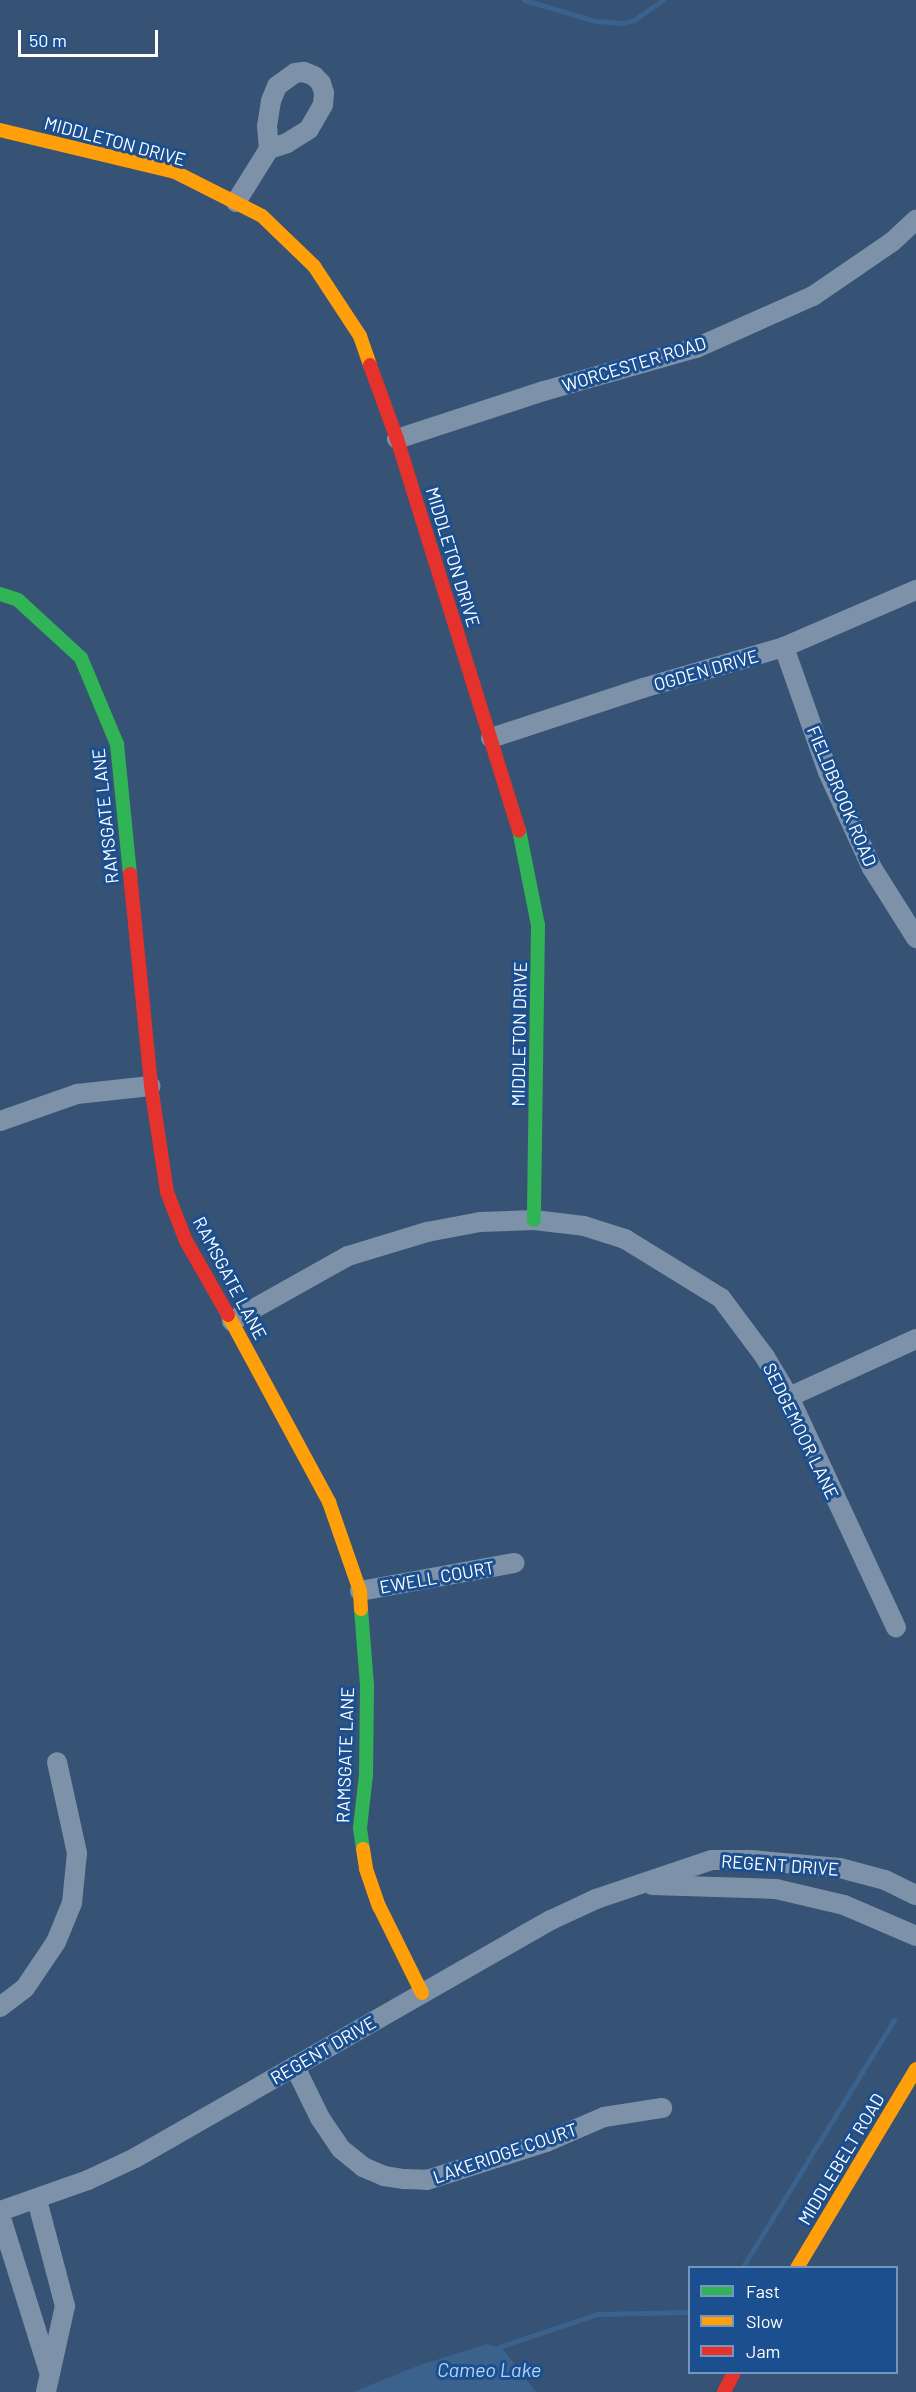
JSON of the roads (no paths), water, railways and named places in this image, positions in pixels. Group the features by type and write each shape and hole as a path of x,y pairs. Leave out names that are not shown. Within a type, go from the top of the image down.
{"street":[{"name":"MIDDLETON DRIVE","path":"0,130 175,172 262,216 314,266 360,336 397,439 491,738 519,831 538,925 534,1220"},
{"path":"236,202 269,148"},
{"name":"WORCESTER ROAD","path":"397,439 544,391 696,348 813,296 892,242 916,220"},
{"name":"OGDEN DRIVE","path":"491,738 643,688 784,647 916,590"},
{"name":"RAMSGATE LANE","path":"0,594 18,600 81,658 117,744 152,1086 167,1192 186,1241 232,1321 329,1502 360,1591 367,1696 366,1775 360,1828 366,1869 379,1906 422,1994"},
{"name":"FIELDBROOK ROAD","path":"784,647 828,772 872,868 916,938"},
{"path":"0,1121 77,1094 152,1086"},
{"name":"SEDGEMOOR LANE","path":"232,1321 348,1256 427,1232 480,1222 534,1220 584,1226 625,1239 721,1298 765,1357 789,1397 896,1627"},
{"path":"789,1397 916,1339"},
{"name":"EWELL COURT","path":"360,1591 514,1563"},
{"path":"0,2007 25,1988 56,1942 72,1903 77,1853 57,1762"},
{"name":"REGENT DRIVE","path":"0,2213 88,2180 135,2158 551,1920 596,1899 712,1860 751,1860 840,1868 885,1880 916,1895"},
{"name":"REGENT DRIVE","path":"644,1884 776,1889 844,1905 916,1936"},
{"name":"LAKERIDGE COURT","path":"296,2067 320,2118 341,2149 363,2167 384,2176 404,2179 427,2180 546,2142 604,2117 662,2108"},
{"name":"MIDDLEBELT ROAD","path":"798,2266 916,2068"},
{"path":"37,2199 65,2306 46,2392"},
{"path":"0,2213 49,2371"},
{"path":"724,2392 733,2374"}],"water":[{"name":"Cameo Lake","path":"487,2344 503,2349 536,2392 353,2392 417,2366"}],"waterway":[{"path":"524,0 596,21 623,23 634,20 663,0"},
{"path":"743,2266 894,2020"},
{"path":"499,2347 597,2314 688,2312"}]}
